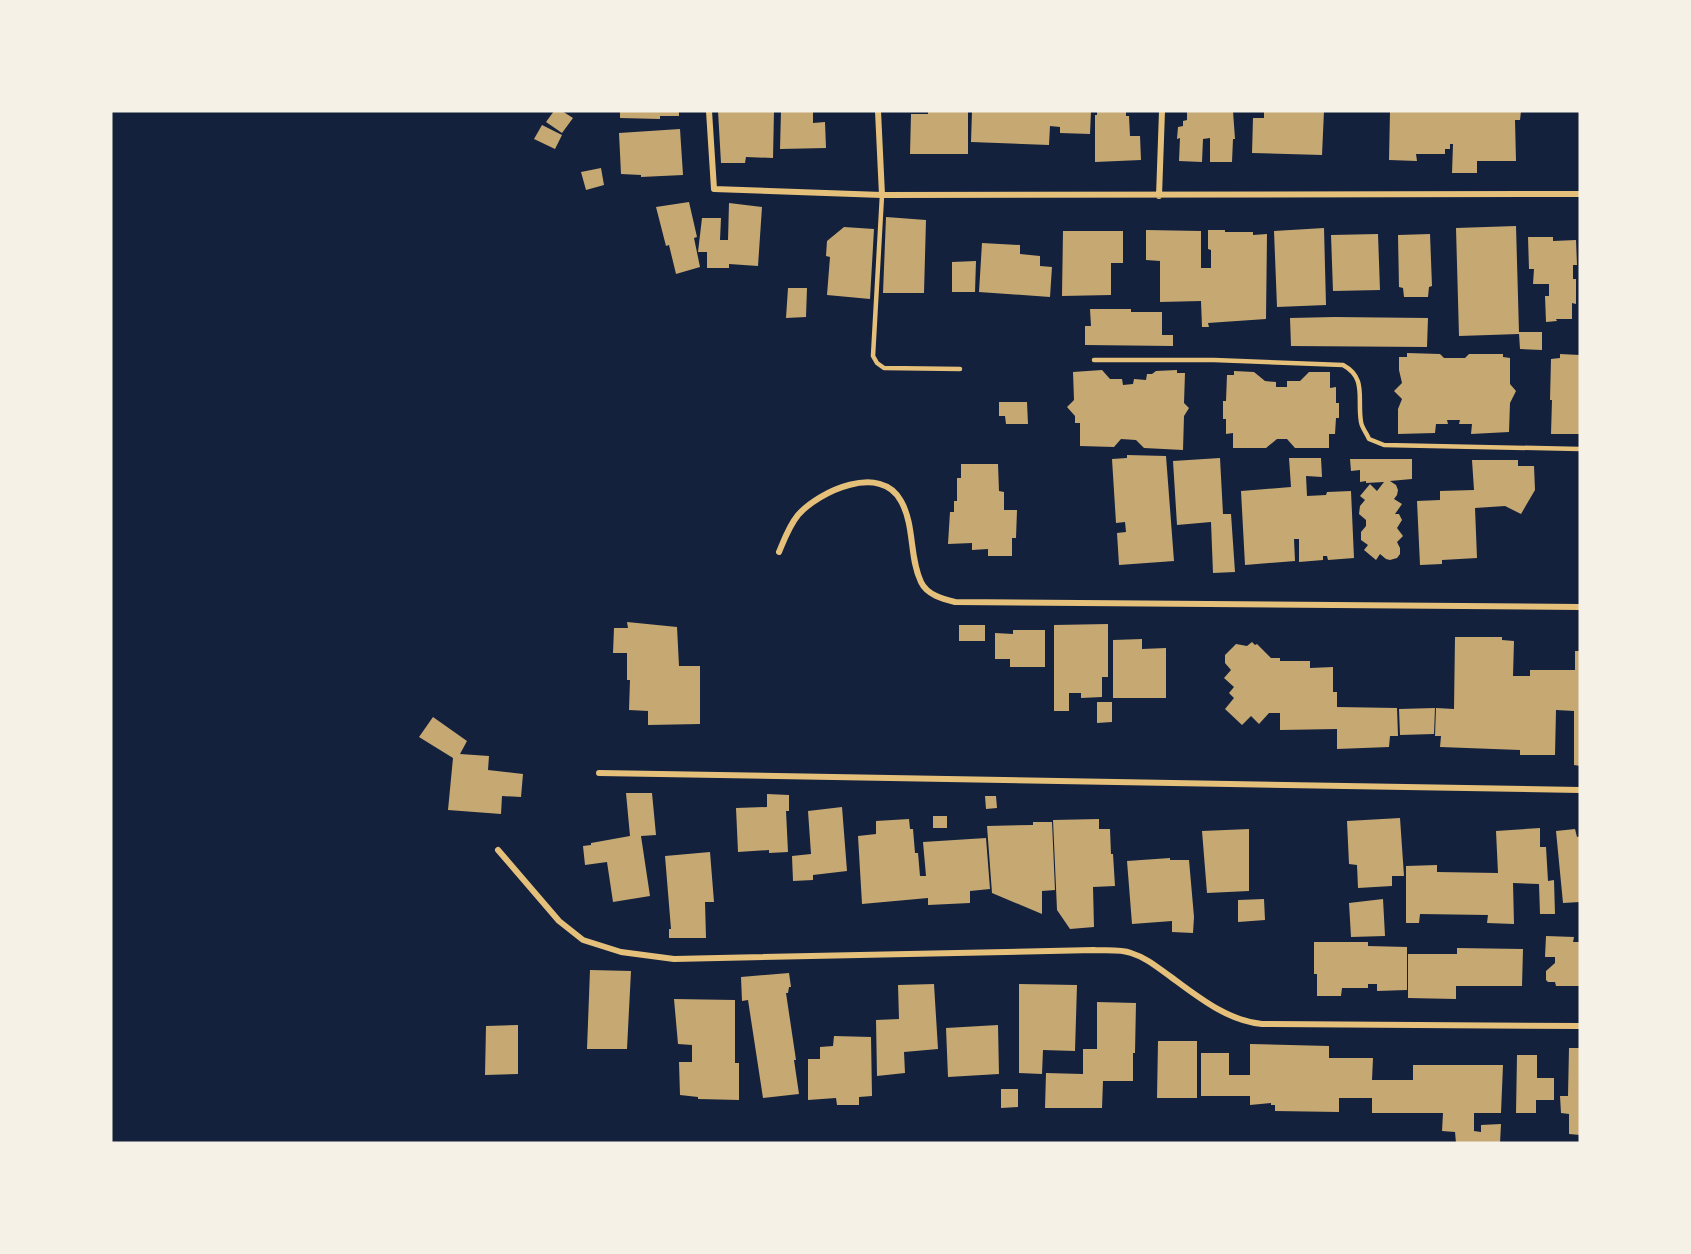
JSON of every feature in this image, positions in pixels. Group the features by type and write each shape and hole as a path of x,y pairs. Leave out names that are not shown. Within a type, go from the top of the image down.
{"street":[{"path":"709,111 714,189 882,195 1580,194"},
{"path":"878,111 882,195"},
{"path":"1159,196 1162,111"},
{"path":"779,552 798,516 816,499 841,487 868,482 889,486 901,501 908,522 921,584 935,596 956,602 1580,607"},
{"path":"599,773 1580,790"},
{"path":"498,850 559,921 583,940 621,952 674,959 1094,950 1128,952 1148,959 1194,995 1245,1023 1580,1026"}],"lane":[{"path":"882,195 873,356 884,368 960,369"},
{"path":"1094,360 1214,360 1343,365 1352,370 1358,378 1362,424 1369,439 1384,445 1580,449"}],"building":[{"path":"554,111 562,111 573,118 562,133 546,122"},
{"path":"620,111 679,111 679,116 660,116 660,119 620,118"},
{"path":"718,111 774,111 773,158 746,157 745,163 721,163"},
{"path":"781,111 813,111 813,123 825,122 826,148 780,149"},
{"path":"928,111 968,111 968,154 910,154 911,114 928,114"},
{"path":"972,111 1091,111 1090,134 1060,133 1060,127 1050,126 1049,145 971,142"},
{"path":"1097,111 1126,111 1126,116 1129,116 1130,136 1140,136 1141,160 1095,162 1095,115"},
{"path":"1187,111 1233,111 1235,139 1233,139 1232,162 1210,162 1210,138 1203,139 1202,162 1179,161 1178,127 1183,126 1183,121 1187,120"},
{"path":"1264,111 1324,111 1322,155 1252,153 1253,118 1264,118"},
{"path":"1390,111 1521,111 1520,120 1515,120 1516,161 1477,161 1477,173 1452,173 1453,144 1450,144 1450,149 1445,149 1445,154 1416,154 1417,161 1389,160"},
{"path":"542,125 562,135 555,149 534,139"},
{"path":"680,129 683,175 641,177 641,175 621,174 619,133"},
{"path":"601,168 604,185 586,190 581,172"},
{"path":"689,202 697,237 694,238 700,267 676,274 656,207"},
{"path":"729,203 762,207 758,266 729,264 729,268 707,268 707,252 698,252 702,218 721,218 720,240 728,240"},
{"path":"886,217 926,220 924,293 883,293"},
{"path":"1516,226 1519,332 1542,332 1542,350 1520,349 1519,334 1459,336 1456,228"},
{"path":"844,227 874,229 870,299 827,295 830,257 826,256 827,241"},
{"path":"1324,228 1326,305 1277,307 1274,231"},
{"path":"1146,230 1201,231 1201,268 1211,268 1208,230 1253,232 1253,235 1267,234 1266,319 1208,323 1209,327 1202,327 1201,301 1160,302 1160,261 1146,260"},
{"path":"1063,231 1123,231 1123,263 1111,263 1111,295 1062,296"},
{"path":"1378,234 1380,290 1333,291 1331,235"},
{"path":"1430,234 1432,286 1429,287 1428,297 1404,297 1403,288 1399,287 1398,235"},
{"path":"1528,237 1553,237 1553,241 1576,240 1577,265 1573,265 1573,279 1576,279 1576,304 1572,303 1572,319 1556,319 1557,321 1546,322 1545,296 1549,296 1549,284 1533,284 1534,269 1529,269"},
{"path":"982,243 1020,245 1020,254 1040,256 1040,266 1052,267 1050,297 979,292"},
{"path":"976,261 975,292 952,292 952,262"},
{"path":"788,288 807,288 806,317 786,318"},
{"path":"1090,309 1162,312 1162,335 1173,335 1173,346 1085,345 1085,326 1091,326"},
{"path":"1290,318 1428,318 1427,347 1291,346"},
{"path":"1407,353 1440,354 1444,358 1465,358 1469,354 1503,354 1503,357 1510,358 1510,384 1516,391 1510,403 1509,432 1471,434 1472,424 1459,424 1460,420 1447,420 1448,424 1436,424 1435,433 1398,434 1398,409 1402,399 1394,391 1402,383 1399,357 1407,357"},
{"path":"1560,354 1580,355 1580,434 1551,434 1551,359 1560,358"},
{"path":"1102,370 1110,379 1122,379 1123,385 1133,384 1134,379 1146,380 1147,374 1156,371 1177,370 1177,373 1185,373 1184,403 1189,408 1184,416 1183,450 1144,448 1136,440 1121,439 1114,447 1080,446 1080,423 1075,423 1075,416 1067,407 1074,400 1073,372"},
{"path":"1234,371 1254,372 1265,381 1276,382 1276,387 1287,387 1287,381 1300,381 1309,372 1330,372 1330,388 1336,387 1339,418 1336,418 1335,434 1329,434 1329,448 1295,448 1287,439 1277,439 1266,448 1233,448 1233,433 1226,434 1223,401 1226,401 1227,375 1234,375"},
{"path":"999,402 1027,402 1028,424 1006,424 1005,416 999,416"},
{"path":"1127,455 1166,456 1174,561 1119,565 1117,533 1126,532 1125,522 1116,523 1112,459 1127,458"},
{"path":"1220,458 1223,514 1231,514 1235,572 1213,573 1211,522 1177,525 1173,461"},
{"path":"1289,458 1321,458 1322,477 1306,476 1307,496 1351,491 1354,558 1328,560 1327,556 1323,556 1323,560 1299,562 1299,539 1294,539 1295,561 1245,565 1241,491 1291,487"},
{"path":"1350,459 1412,459 1412,479 1390,481 1396,485 1398,490 1394,499 1402,504 1395,514 1399,514 1402,520 1397,528 1403,536 1397,542 1400,554 1397,558 1390,560 1380,554 1376,560 1364,550 1368,545 1361,540 1361,532 1366,526 1366,520 1359,514 1360,506 1365,500 1360,496 1370,484 1377,491 1384,482 1360,482 1360,470 1351,471"},
{"path":"1472,460 1518,460 1518,466 1534,466 1535,490 1521,514 1505,506 1475,508 1477,558 1442,560 1442,564 1420,565 1417,501 1440,500 1440,491 1474,490"},
{"path":"961,464 998,464 999,491 1004,492 1004,510 1017,510 1016,538 1012,538 1012,556 988,556 988,549 972,550 972,543 948,544 950,512 954,512 954,501 957,501 957,478 961,478"},
{"path":"627,622 677,627 679,666 700,666 700,724 648,725 648,711 629,710 630,680 627,680 627,653 613,653 614,628 628,628"},
{"path":"1108,624 1108,677 1102,677 1102,697 1081,698 1081,693 1069,693 1069,711 1054,711 1054,625"},
{"path":"959,625 985,625 985,641 959,641"},
{"path":"1013,630 1045,630 1045,667 1010,667 1010,659 995,659 995,633 1013,634"},
{"path":"1455,637 1502,637 1502,640 1514,641 1513,676 1530,676 1530,670 1575,670 1575,651 1580,651 1580,766 1574,765 1574,711 1556,710 1555,755 1520,755 1520,750 1440,747 1441,736 1435,736 1436,708 1454,709"},
{"path":"1142,639 1142,649 1166,648 1166,698 1113,698 1113,640"},
{"path":"1252,642 1271,658 1280,658 1280,661 1310,661 1310,668 1333,667 1333,692 1337,692 1337,707 1397,708 1398,736 1390,736 1389,747 1337,749 1337,729 1280,730 1280,713 1269,713 1259,724 1251,716 1242,725 1225,709 1234,698 1229,693 1234,687 1224,678 1231,670 1225,663 1225,655 1236,644 1247,646"},
{"path":"1097,702 1112,702 1112,722 1097,723"},
{"path":"1435,708 1434,734 1400,735 1399,709"},
{"path":"433,717 467,741 460,754 489,756 488,770 523,774 521,797 502,796 501,814 448,810 453,758 419,737"},
{"path":"626,793 652,793 656,835 641,836 650,896 613,902 607,862 585,865 583,846 630,836"},
{"path":"767,794 789,795 789,811 786,811 788,852 769,853 769,850 738,852 736,808 767,807"},
{"path":"985,796 996,796 997,808 986,809"},
{"path":"842,807 847,871 813,875 813,880 793,881 792,856 811,854 808,811"},
{"path":"933,816 947,816 947,828 933,828"},
{"path":"1400,818 1404,876 1392,876 1392,886 1358,888 1357,865 1349,864 1347,821"},
{"path":"909,819 910,829 913,829 915,853 918,853 920,876 926,876 923,842 986,838 990,889 970,891 970,903 928,905 928,898 862,904 858,836 876,834 876,821"},
{"path":"1099,819 1099,829 1110,829 1115,886 1093,887 1094,927 1070,929 1057,910 1053,820"},
{"path":"1033,822 1052,822 1055,890 1042,891 1042,914 992,893 987,826 1033,825"},
{"path":"1540,828 1540,847 1546,847 1548,881 1554,880 1555,914 1540,914 1539,884 1513,883 1514,924 1487,923 1488,915 1420,914 1419,923 1406,923 1406,866 1437,865 1437,872 1498,873 1496,831"},
{"path":"1249,829 1249,891 1207,893 1202,831"},
{"path":"1575,829 1577,837 1580,836 1580,902 1563,903 1556,831"},
{"path":"710,852 714,902 705,902 706,938 669,938 669,929 671,929 665,856"},
{"path":"1170,858 1170,860 1189,860 1194,917 1193,933 1172,932 1172,921 1132,924 1127,861"},
{"path":"1264,899 1265,920 1238,922 1238,900"},
{"path":"1383,899 1385,936 1351,937 1349,903"},
{"path":"1546,936 1574,937 1573,942 1580,942 1580,986 1556,986 1555,982 1546,980 1546,971 1555,963 1555,957 1545,957"},
{"path":"1314,942 1368,942 1368,946 1407,947 1407,990 1377,991 1377,984 1368,984 1368,988 1342,988 1341,996 1317,996"},
{"path":"1457,948 1523,949 1522,986 1456,986 1456,999 1408,998 1408,954 1457,954"},
{"path":"590,970 631,971 627,1049 587,1049"},
{"path":"789,973 791,987 786,993 799,1094 763,1098 748,1000 742,1001 741,977"},
{"path":"934,984 938,1049 904,1052 905,1073 877,1076 876,1020 899,1019 898,985"},
{"path":"1019,984 1077,985 1075,1051 1043,1050 1042,1074 1019,1073"},
{"path":"674,999 735,1000 735,1063 739,1063 739,1100 698,1099 698,1097 680,1095 679,1062 692,1062 692,1045 678,1044"},
{"path":"1097,1002 1136,1003 1133,1081 1103,1081 1102,1108 1045,1108 1046,1073 1083,1074 1083,1049 1097,1049"},
{"path":"518,1025 518,1074 485,1075 486,1026"},
{"path":"998,1025 999,1074 948,1077 946,1028"},
{"path":"834,1036 871,1037 872,1096 859,1097 859,1105 837,1105 836,1098 808,1100 808,1059 820,1059 820,1047 833,1046"},
{"path":"1158,1041 1197,1041 1197,1098 1157,1098"},
{"path":"1250,1044 1329,1046 1329,1058 1373,1058 1372,1080 1413,1080 1413,1065 1503,1065 1501,1113 1474,1113 1474,1131 1481,1132 1481,1125 1501,1124 1500,1143 1456,1143 1455,1132 1442,1131 1443,1113 1372,1113 1372,1098 1339,1098 1339,1112 1275,1111 1275,1105 1271,1103 1250,1105 1250,1096 1201,1096 1201,1053 1229,1053 1229,1075 1250,1075"},
{"path":"1569,1048 1580,1048 1580,1135 1569,1134 1569,1114 1561,1113 1560,1096 1568,1096"},
{"path":"1517,1055 1537,1055 1537,1078 1554,1078 1554,1100 1536,1100 1536,1113 1516,1113"},
{"path":"1001,1089 1018,1089 1018,1107 1001,1108"}]}
